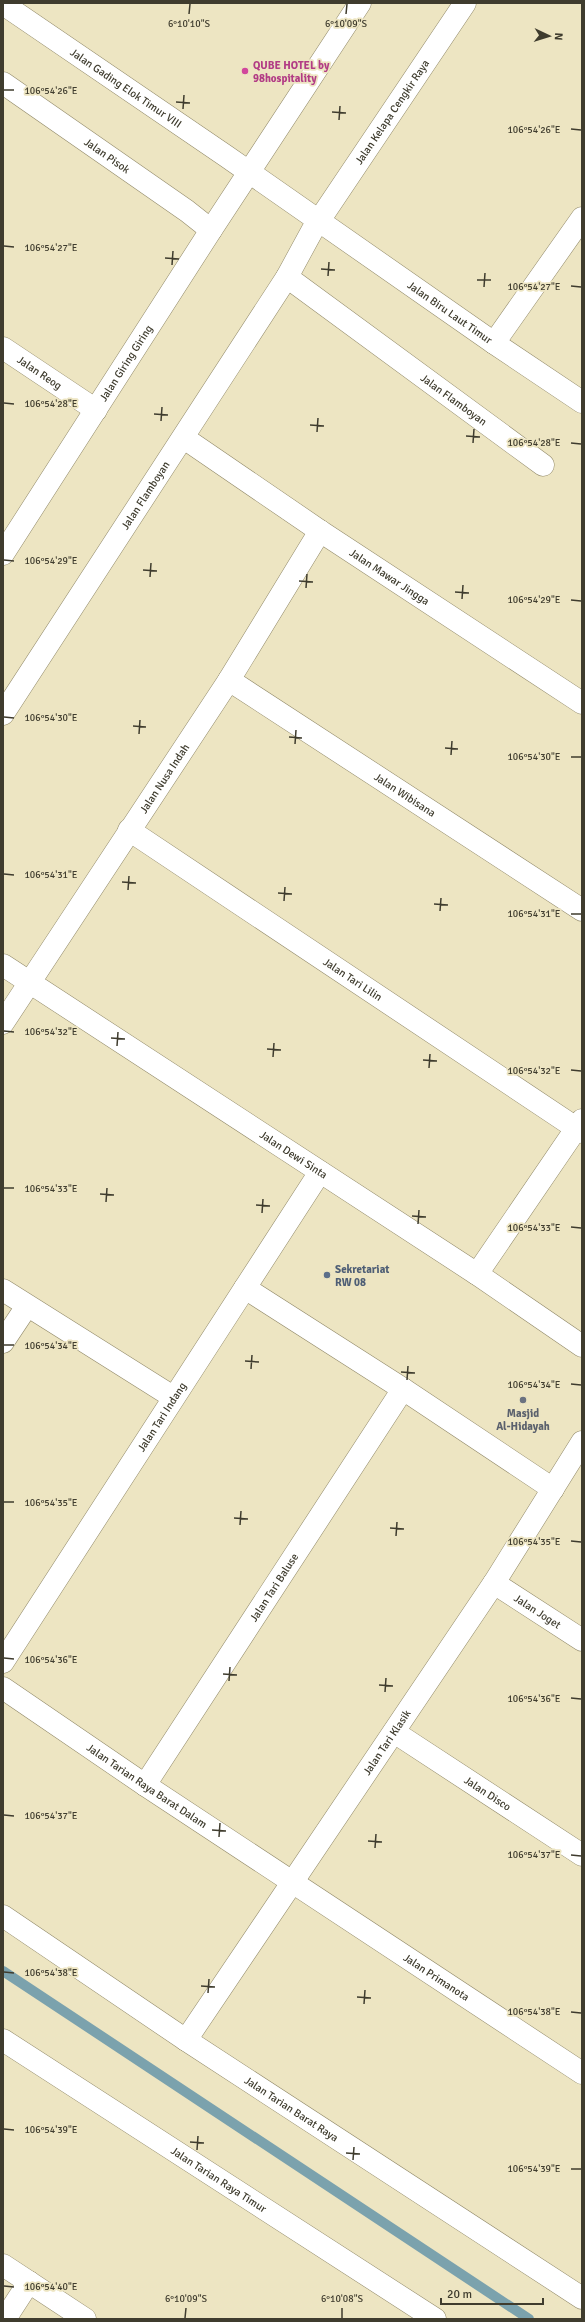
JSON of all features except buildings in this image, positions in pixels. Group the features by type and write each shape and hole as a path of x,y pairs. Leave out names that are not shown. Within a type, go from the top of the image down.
{"street":[{"path":"248,173 360,3"},
{"name":"Jalan Kelapa Cengkir Raya","path":"315,226 466,3"},
{"name":"Jalan Gading Elok Timur VIII","path":"3,4 248,173 315,226"},
{"name":"Jalan Pisok","path":"3,83 212,228"},
{"name":"Jalan Giring Giring","path":"3,554 248,173"},
{"path":"494,343 582,218"},
{"name":"Jalan Flamboyan","path":"3,714 191,443 315,226"},
{"name":"Jalan Biru Laut Timur","path":"315,226 582,402"},
{"name":"Jalan Flamboyan","path":"289,272 543,465"},
{"name":"Jalan Reog","path":"3,348 96,410"},
{"name":"Jalan Mawar Jingga","path":"191,443 320,531 582,703"},
{"name":"Jalan Nusa Indah","path":"3,1023 229,680 320,531"},
{"name":"Jalan Wibisana","path":"229,680 582,910"},
{"name":"Jalan Tari Lilin","path":"129,830 580,1127"},
{"name":"Jalan Dewi Sinta","path":"3,965 477,1274 582,1346"},
{"path":"477,1274 580,1127"},
{"name":"Jalan Tari Indang","path":"3,1662 173,1397 246,1288 320,1172"},
{"path":"246,1288 403,1389 553,1489"},
{"path":"3,1290 173,1397"},
{"path":"3,1342 27,1306"},
{"name":"Jalan Tari Baluse","path":"145,1785 403,1389"},
{"name":"Jalan Tari Klasik","path":"186,2040 494,1582 582,1442"},
{"name":"Jalan Joget","path":"494,1582 582,1640"},
{"name":"Jalan Tarian Raya Barat Dalam","path":"3,1688 145,1785 292,1881"},
{"name":"Jalan Disco","path":"394,1732 582,1855"},
{"name":"Jalan Primanota","path":"292,1881 582,2073"},
{"name":"Jalan Tarian Barat Raya","path":"3,1916 186,2040 582,2298"},
{"name":"Jalan Tarian Raya Timur","path":"3,2040 435,2319"},
{"path":"3,2265 85,2319"},
{"path":"5,2319 29,2282"}],"waterway":[{"path":"3,1971 529,2319"}],"place":[{"name":"QUBE HOTEL by 98hospitality","path":"245,71"},
{"name":"Sekretariat RW 08","path":"327,1275"},
{"name":"Masjid Al-Hidayah","path":"523,1400"}]}
